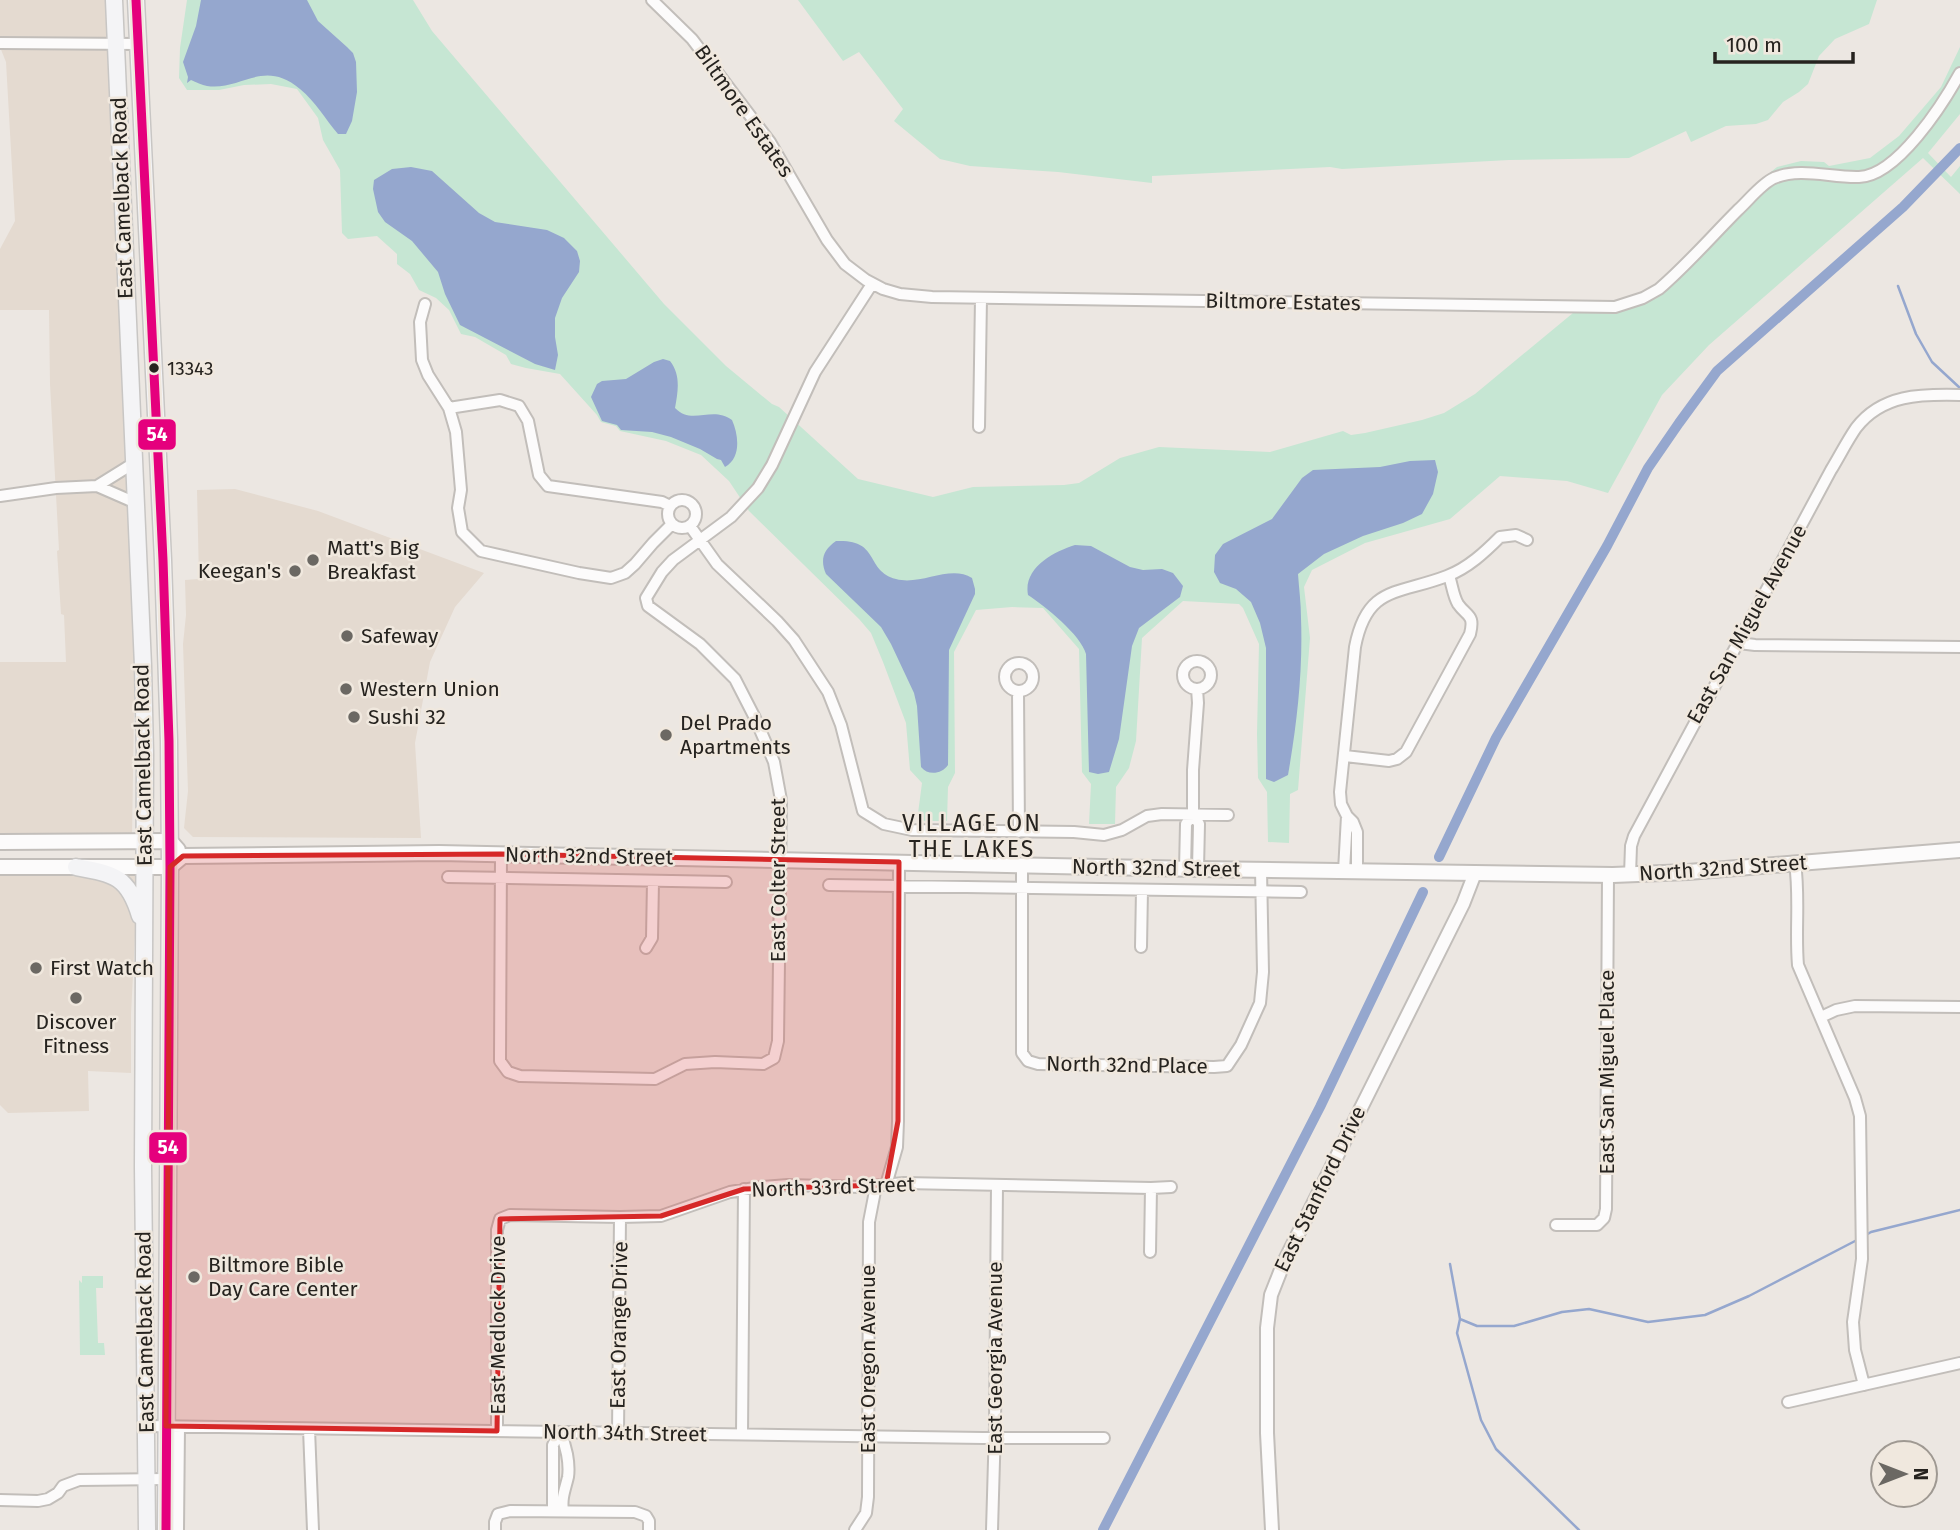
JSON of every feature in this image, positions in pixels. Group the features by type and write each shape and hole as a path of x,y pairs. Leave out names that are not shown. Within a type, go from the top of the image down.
{"main road":[{"name":"East Camelback Road","path":"114,0 143,666 147,1530"},
{"name":"East Camelback Road","path":"136,0 167,665 170,841 168,1226 173,1426 166,1479 166,1530"},
{"path":"127,316 151,314"},
{"path":"143,666 167,665"},
{"path":"0,842 170,841 183,856 170,867 0,867"},
{"name":"North 32nd Street","path":"183,856 406,853 1630,875 1960,850"},
{"path":"76,867 109,874 127,887 135,900 144,932"},
{"path":"144,974 169,975"},
{"path":"144,1226 168,1226"}],"street":[{"name":"Biltmore Estates","path":"652,0 692,39 770,142 836,254 872,284 900,294 917,296 1615,307 1643,298 1659,289 1771,180 1793,174 1858,177 1871,175 1885,167 1922,129 1941,105 1960,73"},
{"path":"0,43 138,44"},
{"name":"East Colter Street","path":"501,878 500,1060 508,1072 520,1076 655,1079 685,1065 715,1062 763,1064 774,1059 778,1041 781,800 774,762 746,699 734,679 700,644 648,606 646,598 673,560 731,517 755,491 772,465 816,372 872,284"},
{"path":"979,427 981,298"},
{"path":"425,304 420,322 422,360 428,375 449,408 456,432 461,489 458,508 462,532 481,551 611,578 625,573 672,524"},
{"name":"East San Miguel Avenue","path":"1630,875 1634,836 1715,682 1857,427 1880,406 1901,398 1920,394 1960,395"},
{"path":"449,408 500,400 519,406 528,421 539,475 548,486 662,502 670,506"},
{"path":"97,486 134,463"},
{"path":"135,483 159,483"},
{"path":"0,496 57,488 97,486 136,503"},
{"path":"680,500 690,503 695,516 690,526 677,527 672,524 668,517 670,506 674,502 680,500"},
{"path":"690,526 717,564 794,640 828,692 841,725 863,811 884,824 912,830 1074,832 1104,835 1122,830 1147,816 1228,815"},
{"path":"1350,872 1347,816 1341,804 1340,792 1355,647 1364,616 1375,602 1389,594 1449,576 1486,551 1500,537 1516,535 1527,540"},
{"path":"1345,756 1389,761 1397,760 1405,752 1473,625 1470,615 1458,604 1449,576"},
{"path":"1739,643 1960,647"},
{"path":"1192,869 1199,836 1199,824 1193,814 1197,689"},
{"path":"1018,691 1019,832"},
{"path":"1192,869 1186,824 1193,814"},
{"path":"1186,835 1199,836"},
{"path":"501,855 501,878"},
{"name":"East Oregon Avenue","path":"855,1530 866,1513 867,1500 869,1222 897,1147 899,863"},
{"path":"1795,863 1798,884 1798,965 1855,1098 1860,1116 1861,1271 1853,1322 1855,1350 1864,1385"},
{"path":"1022,865 1023,888"},
{"path":"1261,870 1261,892"},
{"name":"East Stanford Drive","path":"1272,1530 1267,1433 1267,1328 1274,1287 1475,873"},
{"name":"East San Miguel Place","path":"1556,1225 1597,1225 1604,1218 1606,1209 1608,875"},
{"name":"North 32nd Street","path":"448,877 726,882"},
{"path":"646,948 652,938 653,881"},
{"name":"North 32nd Street","path":"829,885 1301,892"},
{"name":"North 32nd Place","path":"1023,888 1022,1053 1028,1061 1038,1064 1214,1067 1227,1066 1241,1045 1260,1003 1263,972 1261,892"},
{"path":"1141,947 1142,890"},
{"path":"1821,1017 1855,1006 1960,1007"},
{"name":"North 33rd Street","path":"500,1219 510,1215 661,1216 744,1189 789,1185 861,1187 904,1183 1171,1187"},
{"name":"East Georgia Avenue","path":"992,1530 996,1185"},
{"path":"1150,1252 1151,1188"},
{"path":"742,1434 744,1189"},
{"name":"East Orange Drive","path":"618,1433 620,1217"},
{"name":"East Medlock Drive","path":"497,1431 497,1241 500,1219"},
{"path":"1788,1402 1960,1363"},
{"name":"North 34th Street","path":"146,1426 1104,1438"},
{"name":"East Camelback Road","path":"173,1426 178,1530"},
{"path":"309,1429 313,1530"},
{"path":"558,1511 553,1445 560,1432"},
{"path":"558,1511 568,1478 565,1443 560,1432"},
{"path":"553,1468 568,1468"},
{"path":"0,1500 48,1499 63,1486 79,1480 166,1479"},
{"path":"495,1530 498,1514 510,1511 635,1512 646,1517 649,1530"}],"highlighted area":[{"path":"501,854 899,862 898,1121 886,1185 744,1189 661,1216 500,1219 497,1431 166,1426 170,867 183,856"}],"shaded area":[{"path":"0,0 107,0 135,647 132,838 0,839 0,662 66,662 57,551 49,310 0,310 0,249 15,221 6,62 0,47"},
{"path":"235,489 318,511 484,573 455,607 430,662 415,743 421,838 193,837 184,828 188,791 183,644 185,580 199,579 197,490"},
{"path":"0,873 138,876 131,1073 88,1071 89,1111 8,1113 0,1105"}],"green space":[{"path":"187,0 413,0 432,31 664,304 726,366 779,407 858,479 933,497 973,487 1079,483 1120,458 1159,447 1270,452 1343,431 1351,435 1365,433 1444,413 1475,394 1573,313 1620,311 1657,298 1720,235 1756,184 1777,167 1801,161 1824,162 1829,166 1870,158 1899,136 1941,87 1960,47 1960,114 1928,153 1951,177 1960,166 1960,194 1923,158 1709,345 1662,395 1608,493 1567,481 1500,476 1450,519 1365,543 1312,570 1304,587 1310,638 1298,790 1290,794 1289,843 1268,842 1267,792 1258,778 1259,644 1239,604 1183,601 1142,638 1136,741 1129,768 1116,787 1115,824 1089,824 1091,784 1082,772 1079,649 1043,608 976,610 954,652 955,773 948,787 947,821 917,821 922,783 910,770 906,723 871,633 859,619 749,511 729,481 701,455 666,441 620,431 616,426 601,422 560,374 511,364 506,355 475,337 461,334 449,310 436,298 419,290 410,274 397,264 397,254 377,236 348,239 342,233 340,170 323,140 318,118 297,89 271,84 244,85 219,90 187,90 179,78"},
{"path":"798,0 1877,0 1869,24 1835,39 1819,56 1808,84 1783,102 1768,120 1756,124 1726,126 1691,142 1686,131 1629,158 1509,160 1152,176 1152,183 1058,172 970,166 940,159 894,121 903,109 859,52 843,61"},
{"path":"82,1276 103,1276 103,1288 96,1288 98,1343 104,1343 105,1355 80,1355 79,1280 82,1283"}],"water":[{"path":"201,0 307,0 318,21 353,53 356,62 357,92 352,121 346,134 338,134 300,89 275,76 263,76 219,86 207,86 191,80 187,83 188,77 183,62 196,26"},
{"path":"411,167 432,171 479,213 495,222 547,230 564,238 577,251 579,272 562,298 555,318 558,355 555,370 535,364 460,325 438,272 412,241 385,222 378,212 373,189 374,180 392,169"},
{"path":"663,359 670,361 676,372 678,389 675,408 688,415 717,414 732,420 737,446 734,458 725,467 721,460 671,437 652,432 621,430 617,425 602,421 591,397 597,384 602,381 626,379"},
{"path":"1435,460 1438,472 1433,494 1422,514 1324,554 1298,574 1301,658 1299,697 1288,775 1274,782 1266,779 1266,648 1251,602 1236,589 1220,583 1214,572 1215,555 1223,544 1272,519 1302,478 1313,470 1380,467 1410,461"},
{"path":"836,541 860,545 879,569 896,579 915,580 954,573 972,578 975,594 949,650 948,765 942,770 931,773 921,767 914,693 881,627 826,574 824,556"},
{"path":"1075,545 1091,546 1130,567 1143,570 1162,569 1173,573 1183,586 1180,597 1139,628 1132,646 1119,739 1109,772 1098,774 1089,772 1086,654 1083,646 1053,613 1028,595 1030,577 1041,562"}],"waterway":[{"path":"1439,857 1496,738 1607,546 1648,468 1717,371 1903,207 1960,148"},
{"path":"1898,286 1916,334 1932,362 1960,388"},
{"path":"1103,1530 1320,1107 1423,892"},
{"path":"1866,1235 1960,1210"},
{"path":"1460,1319 1477,1326 1514,1326 1562,1312 1589,1309 1648,1322 1705,1315 1749,1296 1857,1240"},
{"path":"1450,1264 1460,1319 1457,1333 1481,1420 1496,1449 1579,1530"}],"transit line":[{"name":"54","path":"136,0 169,741 166,1530"}],"place":[{"name":"13343","path":"154,368"},
{"name":"Matt's Big Breakfast","path":"313,560"},
{"name":"Keegan's","path":"295,571"},
{"name":"Safeway","path":"347,636"},
{"name":"Western Union","path":"346,689"},
{"name":"Sushi 32","path":"354,717"},
{"name":"Del Prado Apartments","path":"666,735"},
{"name":"First Watch","path":"36,968"},
{"name":"Discover Fitness","path":"76,998"},
{"name":"Biltmore Bible Day Care Center","path":"194,1277"}],"district":[{"name":"VILLAGE ON THE LAKES","path":"972,836"}]}
